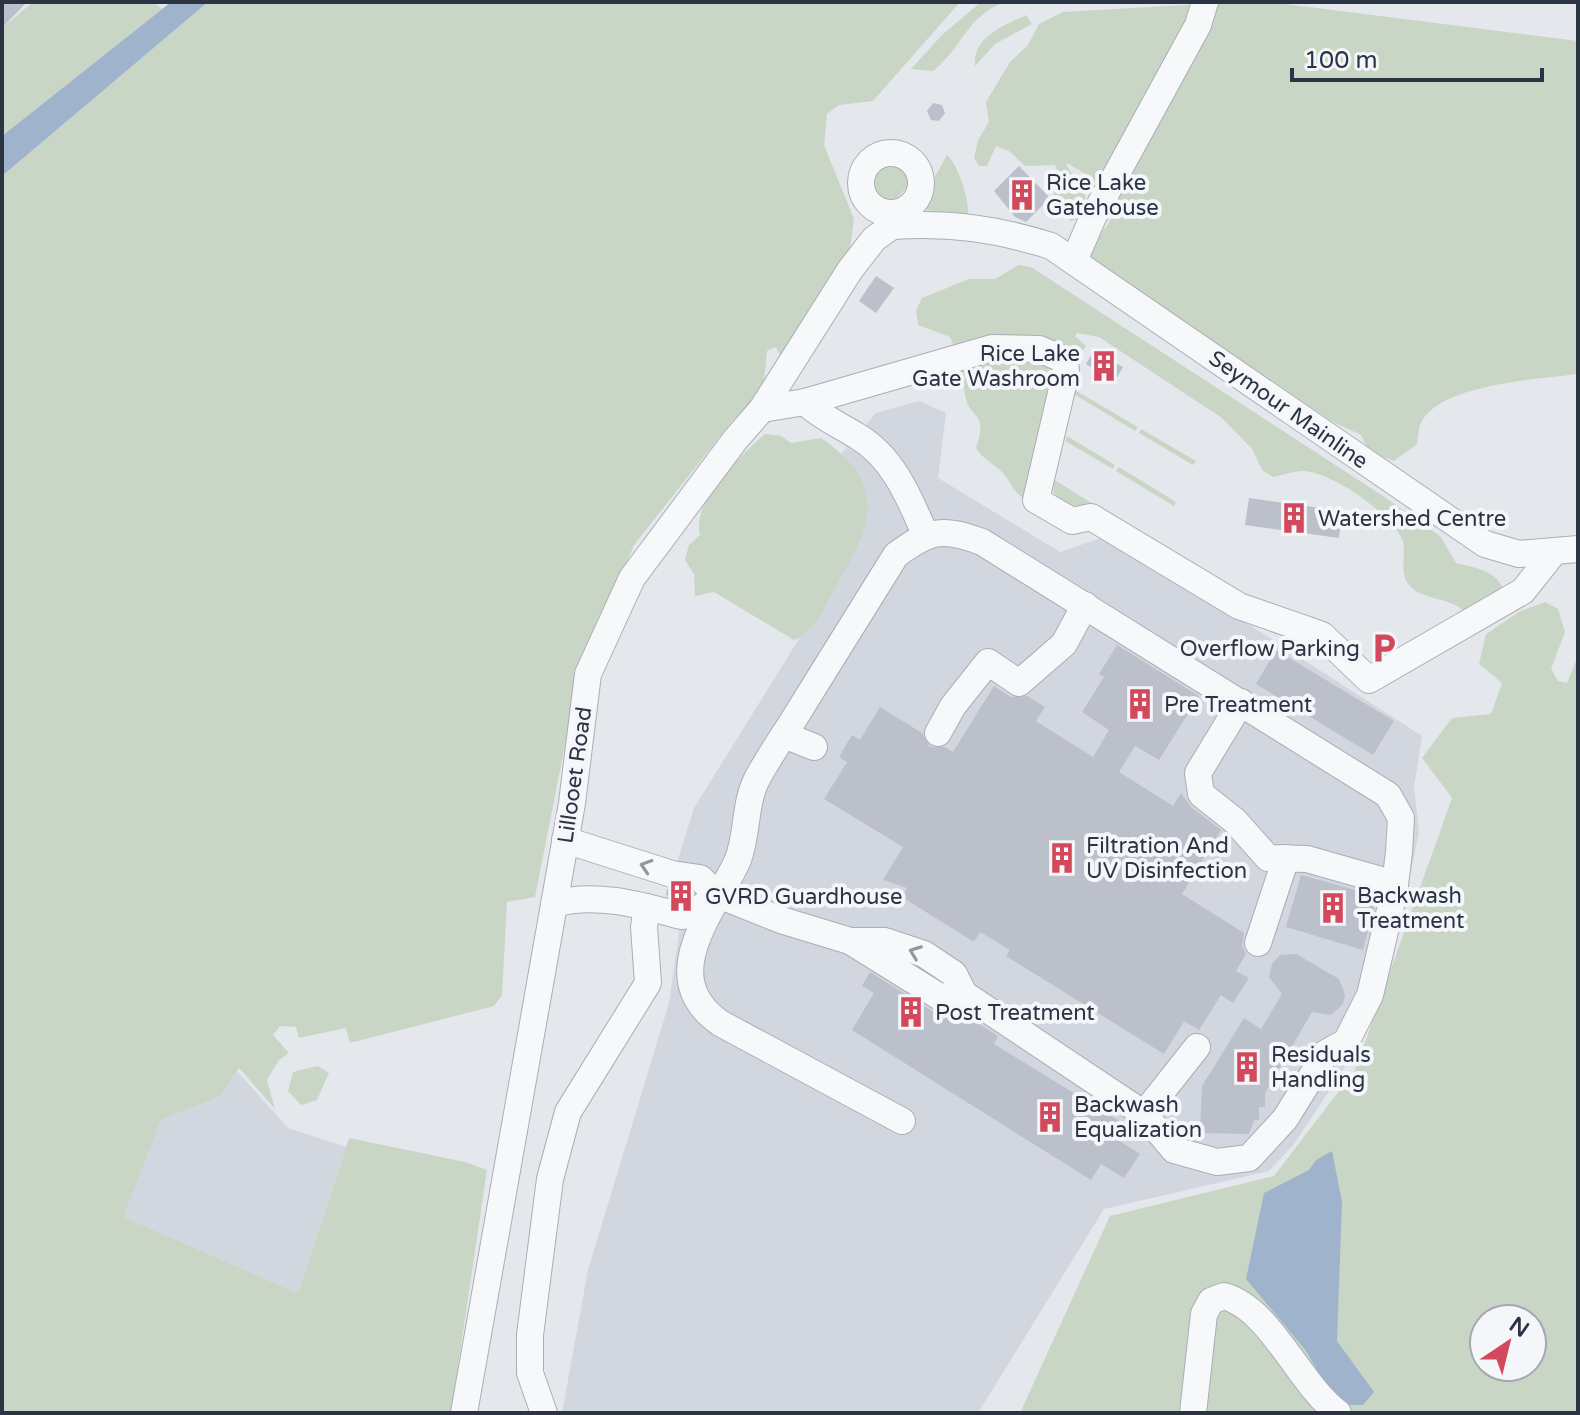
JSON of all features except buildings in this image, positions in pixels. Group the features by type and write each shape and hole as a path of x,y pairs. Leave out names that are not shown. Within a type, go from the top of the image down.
{"street":[{"path":"1074,261 1093,217 1198,25 1205,2"},
{"name":"Seymour Mainline","path":"891,220 969,226 1009,233 1051,246 1485,544 1519,554 1566,551"},
{"name":"Lillooet Road","path":"464,1413 565,840 588,674 632,578 735,440 762,409 850,270 891,220"},
{"path":"762,409 805,402 970,352 1010,347 1052,354 1065,360 1066,372 1036,500 1072,521 1091,517 1239,606 1322,635 1369,680 1523,591 1566,551"},
{"path":"805,402 824,421 859,437 890,464 925,534"},
{"path":"565,840 672,874 700,878 716,894 781,920 850,941 940,997 964,994 1144,1114 1174,1150 1217,1162 1249,1158 1285,1119 1326,1053 1346,1042 1370,995 1395,884 1401,818 1388,795 982,542 957,532 925,534 896,555 755,781 738,860 716,894 694,940 693,985 702,1010 902,1121"},
{"path":"938,733 953,706 988,662 1019,683 1064,644 1085,605"},
{"path":"1241,702 1198,773 1201,794 1235,821 1268,858 1307,859 1395,884"},
{"path":"784,735 814,747"},
{"path":"1258,943 1286,858"},
{"path":"554,904 594,899 681,916 693,915 716,894"},
{"path":"544,1413 530,1373 530,1335 550,1179 568,1112 648,983 644,927 647,907"},
{"path":"1144,1114 1197,1047"},
{"path":"1193,1413 1204,1314 1211,1301 1224,1296 1243,1304 1276,1340 1308,1385 1338,1413"}],"shaded area":[{"path":"919,401 946,413 938,478 1060,552 1101,538 1251,626 1422,736 1414,788 1419,832 1387,988 1357,1049 1294,1144 1269,1171 1104,1209 978,1413 562,1413 588,1270 669,1003 683,905 665,901 694,808 807,626 835,461 876,413"},
{"path":"237,1071 288,1128 346,1147 298,1293 122,1217 161,1120 219,1097"}],"green space":[{"path":"33,2 153,2 162,9 2,136 2,28"},
{"path":"208,2 960,2 873,101 839,105 827,114 824,145 854,219 844,269 789,352 780,355 776,347 767,351 763,390 732,421 634,545 578,679 535,897 507,902 502,995 494,1006 350,1043 346,1028 299,1038 296,1027 280,1026 273,1035 289,1053 279,1060 267,1080 275,1109 239,1068 219,1097 161,1120 123,1217 298,1293 349,1138 465,1162 487,1170 451,1413 2,1413 2,176"},
{"path":"981,2 1005,2 982,15 933,71 911,69 942,35"},
{"path":"1270,2 1578,41 1578,374 1491,386 1446,400 1430,411 1420,425 1417,444 1394,461 1369,452 1361,435 1331,421 1085,256 1112,218 1102,191 1083,173 1066,163 1085,192 1079,218 1071,221 1050,208 1059,176 1055,165 1025,166 1009,151 996,146 987,166 979,166 974,158 978,140 989,122 986,102 1010,62 1028,45 1039,24 1063,12"},
{"path":"1026,15 1032,24 995,44 975,66 975,56 984,40 999,28"},
{"path":"947,155 962,183 968,214 924,210 930,186"},
{"path":"896,159 910,169 913,181 893,202 875,200 873,186 876,174"},
{"path":"1019,265 1031,267 1383,496 1440,536 1456,563 1490,574 1503,589 1465,612 1417,591 1405,576 1402,539 1373,506 1344,486 1315,473 1300,471 1273,477 1262,470 1252,449 1222,418 1099,337 1077,333 1075,336 1086,346 1080,353 954,346 950,337 918,325 916,310 922,298 969,279 995,279"},
{"path":"987,359 1049,362 1050,406 1023,498 1002,472 976,448 980,422 966,399 960,365"},
{"path":"1073,389 1138,427 1135,431 1072,393"},
{"path":"1141,429 1196,461 1193,465 1139,433"},
{"path":"765,434 781,436 791,443 821,438 844,456 858,474 866,492 864,530 856,550 817,621 807,633 794,640 714,592 695,596 694,574 685,560 689,545 700,535 699,521 710,493 743,454"},
{"path":"1067,436 1115,465 1113,469 1065,441"},
{"path":"1119,467 1176,502 1174,506 1116,471"},
{"path":"1053,479 1093,504 1090,508 1064,504 1054,493"},
{"path":"1545,602 1558,609 1565,632 1551,669 1558,681 1567,683 1578,656 1578,1413 1020,1413 1110,1216 1274,1176 1355,1070 1452,798 1422,758 1452,718 1491,714 1502,683 1479,664 1486,634 1519,612"},
{"path":"318,1066 329,1073 317,1100 301,1105 288,1091 293,1072"}],"water":[{"path":"171,2 208,2 2,176 2,136"},
{"path":"1332,1151 1342,1202 1337,1341 1374,1392 1363,1405 1337,1405 1306,1351 1246,1279 1264,1193 1309,1170 1316,1160"}],"place":[{"name":"Rice Lake Gatehouse","path":"1022,195"},
{"name":"Rice Lake Gate Washroom","path":"1104,366"},
{"name":"Watershed Centre","path":"1294,518"},
{"name":"Overflow Parking","path":"1384,648"},
{"name":"Pre Treatment","path":"1140,704"},
{"name":"Filtration And UV Disinfection","path":"1062,858"},
{"name":"GVRD Guardhouse","path":"681,896"},
{"name":"Backwash Treatment","path":"1333,908"},
{"name":"Post Treatment","path":"911,1012"},
{"name":"Residuals Handling","path":"1247,1067"},
{"name":"Backwash Equalization","path":"1050,1117"}]}
